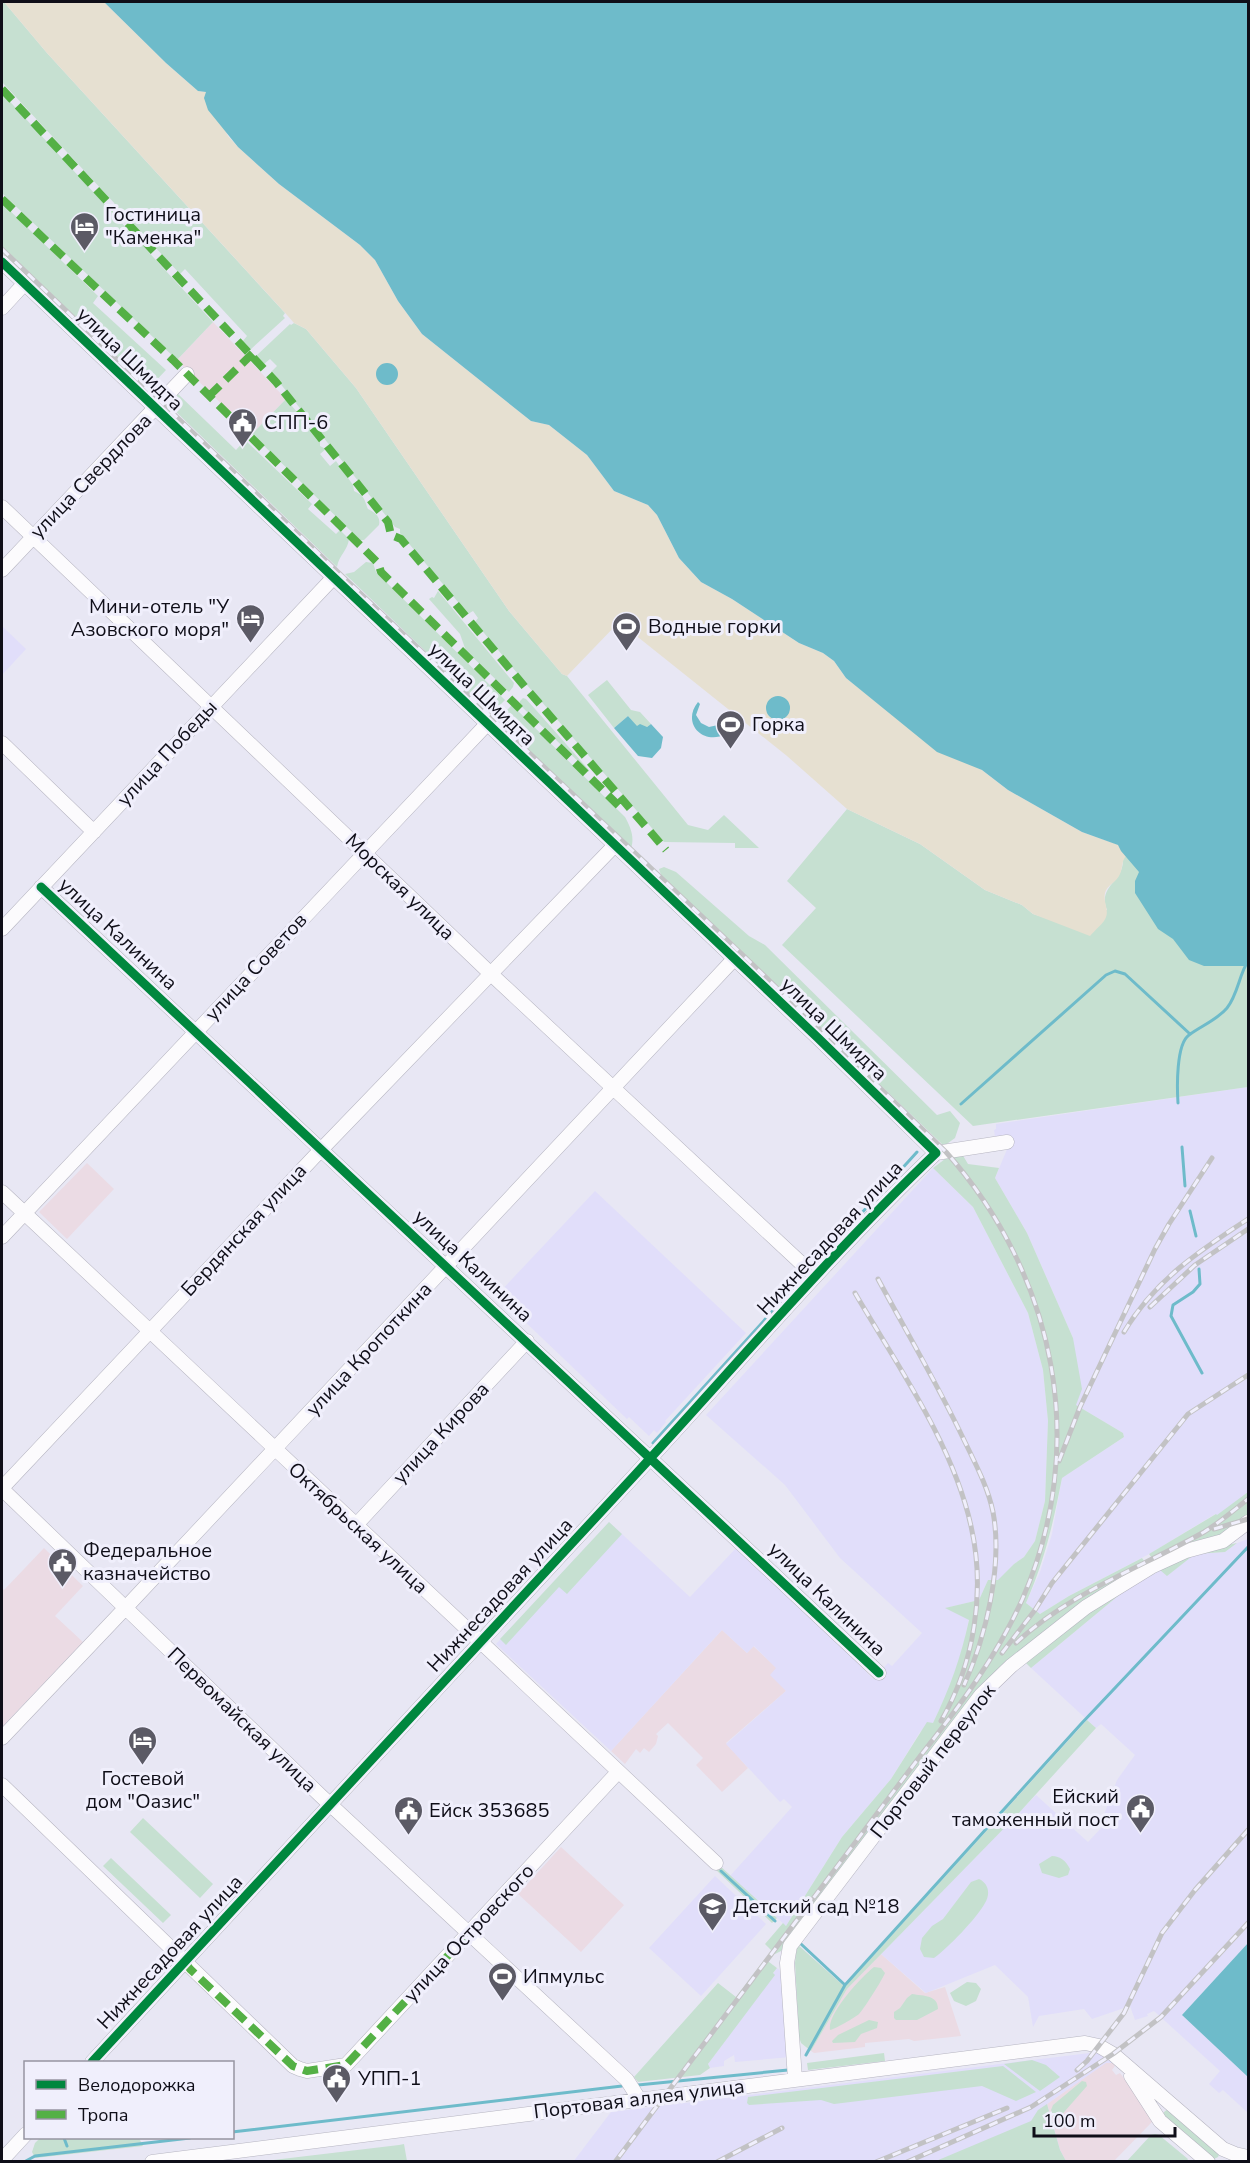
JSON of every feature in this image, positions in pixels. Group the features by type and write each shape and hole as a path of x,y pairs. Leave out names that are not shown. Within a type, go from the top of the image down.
{"street":[{"name":"улица Шмидта","path":"2,262 936,1153"},
{"path":"2,308 24,284"},
{"name":"улица Свердлова","path":"2,570 187,374"},
{"name":"Морская улица","path":"2,507 491,974 802,1264"},
{"name":"улица Победы","path":"2,929 333,578"},
{"name":"улица Советов","path":"2,1237 487,724"},
{"path":"2,744 94,832"},
{"name":"Бердянская улица","path":"2,1489 321,1149 615,845"},
{"name":"улица Калинина","path":"41,887 879,1673"},
{"name":"улица Кропоткина","path":"2,1738 734,959"},
{"path":"936,1153 1007,1142"},
{"name":"Нижнесадовая улица","path":"93,2061 651,1458 815,1277 936,1153"},
{"name":"Октябрьская улица","path":"2,1192 716,1863"},
{"name":"улица Кирова","path":"356,1525 526,1341"},
{"name":"Первомайская улица","path":"2,1489 330,1805 627,2080 639,2099"},
{"name":"Портовый переулок","path":"795,2079 787,1963 790,1946 981,1695 1011,1666 1086,1608 1151,1567 1186,1551 1223,1541 1248,1522"},
{"name":"улица Островского","path":"185,1962 293,2066 307,2071 346,2065 618,1772"},
{"path":"2,1785 185,1962"},
{"name":"Портовая аллея улица","path":"152,2162 1079,2044 1099,2046 1122,2062 1223,2149 1248,2157"},
{"path":"1122,2062 1160,2121 1208,2162"},
{"path":"2,2160 24,2136"}],"shaded area":[{"path":"213,322 286,399 252,434 177,360"},
{"path":"2,626 26,649 2,675"},
{"path":"1248,1087 1248,1492 1217,1516 1215,1514 1151,1553 1069,1596 1040,1614 1026,1603 1040,1572 1052,1534 1062,1478 1124,1437 1123,1433 1076,1405 1073,1338 1027,1233 995,1178 1008,1147 995,1137 996,1124"},
{"path":"87,1163 114,1189 67,1239 39,1212"},
{"path":"933,1168 973,1207 1028,1313 1043,1370 1048,1421 1045,1501 1035,1541 1024,1557 998,1581 988,1580 979,1600 946,1608 969,1619 961,1656 951,1686 933,1723 920,1732 891,1779 842,1837 786,1926 730,1876 792,1807 784,1799 780,1802 726,1744 786,1691 770,1675 776,1668 754,1646 747,1653 722,1630 611,1751 496,1644 609,1522 690,1597 737,1547 873,1679 888,1663 892,1666 922,1633 840,1558 785,1485 706,1415"},
{"path":"595,1191 746,1333 665,1421 657,1433 654,1430 649,1436 629,1417 627,1419 497,1295"},
{"path":"1248,1539 1248,1943 1182,2015 1248,2077 1248,2113 1223,2090 1219,2093 1209,2084 1220,2071 1154,2011 1147,2014 1148,2016 1135,2020 1130,2006 1092,2019 1084,2009 1039,2016 1033,2027 1028,1997 995,1965 926,1993 881,1954 1036,1795 1088,1842 1105,1824 1102,1820 1117,1780 1135,1755 1101,1724 1096,1728 1031,1668 1124,1591 1195,1554 1225,1552 1237,1543"},
{"path":"44,1548 83,1586 55,1616 83,1642 2,1727 2,1588 4,1590"},
{"path":"722,1630 747,1653 753,1646 777,1668 786,1691 726,1743 748,1768 722,1792 696,1765 703,1758 668,1723 656,1734 658,1736 656,1744 649,1752 644,1748 640,1753 636,1749 625,1764 611,1751"},
{"path":"561,1847 624,1905 581,1952 518,1894"},
{"name":"Детский сад №18","path":"715,1876 766,1924 701,1996 649,1948"},
{"path":"881,1954 925,1993 945,1987 961,2036 865,2043 865,2047 814,2053 811,2051 847,1989"},
{"path":"777,1968 785,1974 781,1979 785,1983 791,2057 735,2062 734,2055 724,2061 724,2066 710,2068 708,2064"},
{"path":"1098,2052 1113,2063 1106,2063 1047,2104 1060,2150 1066,2161 573,2162 611,2112"},
{"path":"1107,2062 1113,2063 1115,2066 1112,2070 1116,2075 1120,2073 1152,2116 1152,2122 1114,2161 1066,2161 1060,2150 1047,2104"}],"green space":[{"path":"2,2 285,313 283,316 285,318 250,350 242,342 247,336 185,269 180,274 2,82"},
{"path":"2,93 213,322 177,360 2,193"},
{"path":"2,203 98,296 93,303 166,370 149,388 2,246"},
{"path":"294,323 306,329 356,388 509,611 562,674 567,676 688,825 708,830 724,815 759,848 735,848 735,843 664,842 527,685 475,622 478,618 473,611 468,614 400,533 400,529 395,527 271,372 277,366 270,359 264,364 256,356 290,324"},
{"path":"178,394 236,450 245,440 312,504 308,509 336,534 340,530 349,539 337,567 168,404"},
{"path":"286,399 297,412 296,418 301,418 320,441 320,446 326,449 320,454 330,466 336,461 353,485 354,491 362,496 368,509 378,517 379,525 364,540 360,540 252,434"},
{"path":"366,562 373,563 376,572 505,700 491,714 345,574 354,572"},
{"path":"438,591 514,683 509,692 466,651 460,634 429,599 434,598"},
{"path":"607,680 631,710 640,712 651,724 647,727 637,727 628,716 614,728 588,695"},
{"path":"523,698 536,710 589,772 520,705"},
{"path":"512,705 625,817 632,836 631,848 497,720"},
{"path":"847,809 920,844 985,890 1022,905 1033,914 1051,920 1107,910 1106,894 1121,869 1123,861 1121,851 1248,902 1248,1087 973,1126 782,945 816,908 787,881"},
{"path":"664,867 676,872 749,936 765,945 937,1115 950,1111 960,1123 955,1138 944,1146 661,875 659,869"},
{"path":"962,1154 968,1164 999,1168 995,1178 1027,1233 1073,1338 1082,1389 1076,1405 1123,1433 1124,1437 1062,1478 1048,1541 1026,1603 1040,1614 1069,1596 1142,1558 1147,1565 971,1701 781,1951 775,1954 765,1944 783,1923 786,1926 842,1837 891,1779 927,1722 933,1723 954,1672 969,1620 945,1608 979,1600 988,1580 998,1580 1024,1557 1035,1541 1045,1501 1048,1421 1043,1370 1028,1313 973,1207 933,1168 945,1159"},
{"path":"1248,1492 1248,1518 1229,1533 1154,1561 1149,1554 1217,1515"},
{"path":"609,1522 622,1534 567,1594 559,1587 506,1645 500,1639"},
{"path":"1237,1543 1225,1552 1195,1554 1167,1576 1160,1570 1124,1591 1031,1668 1025,1662 1106,1599 1150,1572 1196,1552"},
{"path":"1087,1720 1096,1728 1018,1814 847,1989 811,2051 801,2043 795,1963 797,1944 845,1987"},
{"path":"143,1818 213,1884 200,1898 130,1832"},
{"path":"1052,1856 1060,1858 1067,1864 1070,1869 1068,1875 1059,1878 1042,1873 1039,1864"},
{"path":"111,1858 171,1915 163,1923 103,1866"},
{"path":"719,1865 777,1918 772,1923 715,1869"},
{"path":"979,1879 985,1883 988,1892 987,1899 976,1917 934,1958 924,1957 920,1949 922,1938 932,1926 943,1919 971,1882"},
{"path":"765,1959 777,1968 773,1973 775,1975 708,2064 710,2068 700,2075 638,2082 634,2077 718,1983 736,1997"},
{"path":"874,1967 881,1968 885,1973 861,2012 830,2030 830,2023 839,2006"},
{"path":"967,1982 976,1983 981,1989 976,2001 966,2006 954,2001 950,1993"},
{"path":"912,1994 933,1999 938,2009 917,2020 896,2020 894,2012"},
{"path":"869,2020 878,2022 877,2028 861,2034 855,2042 833,2043 832,2041 838,2035"},
{"path":"884,2053 885,2061 808,2070 807,2063"},
{"path":"1032,2060 1046,2065 1060,2077 1040,2091 1004,2064"},
{"path":"1003,2066 1036,2092 1016,2101 982,2086 834,2104 821,2100 749,2105 747,2103 748,2097"},
{"path":"1082,2081 1086,2082 1087,2086 1058,2119 1054,2118 1051,2110 1053,2105"},
{"path":"1047,2104 1060,2150 1066,2161 936,2161 1031,2121 1038,2110"},
{"path":"1168,2109 1220,2152 1218,2157 1214,2159 1163,2116"},
{"path":"1155,2134 1188,2159 1186,2162 1127,2161 1151,2135"},
{"path":"39,2139 140,2139 143,2146 35,2158 32,2152"},
{"path":"404,2144 407,2161 265,2161 399,2145"}],"sand":[{"path":"4,2 104,2 166,63 198,91 206,92 228,136 238,147 279,184 360,245 375,260 398,301 422,334 531,421 549,425 587,455 614,491 648,505 657,515 679,558 701,582 732,599 799,643 823,653 834,661 846,678 874,700 964,761 982,770 1008,790 1082,832 1119,845 1126,856 1119,877 1105,893 1107,914 1102,924 1090,936 1033,914 1022,905 985,890 920,844 847,809 787,756 619,622 567,676 562,674 509,611 356,388 306,329 294,323 47,53"}],"water":[{"path":"104,2 1248,2 1248,966 1204,966 1189,960 1173,939 1158,929 1135,893 1135,881 1139,872 1118,845 1082,832 1008,790 982,770 937,752 846,678 834,661 823,653 799,643 732,599 701,582 679,558 657,515 648,505 614,491 587,455 549,425 531,421 422,334 398,301 375,260 360,245 279,184 238,147 208,110 204,98 206,92 198,91 166,63"},
{"path":"387,363 395,366 398,374 395,382 387,385 379,382 376,374 379,366"},
{"path":"778,696 787,699 790,708 787,717 778,720 769,717 766,708 769,699"},
{"path":"698,702 700,704 696,715 701,723 709,727 718,725 726,734 710,737 697,730 692,718 693,710"},
{"path":"628,716 637,726 640,724 647,727 651,724 663,737 661,748 652,758 638,756 614,728"},
{"path":"1248,1943 1248,2077 1182,2015"}],"waterway":[{"path":"1178,1103 1178,1067 1185,1040 1227,1008 1234,997 1248,961"},
{"path":"961,1104 1106,975 1115,971 1125,974 1190,1034"},
{"path":"1182,1147 1185,1186"},
{"path":"653,1443 917,1152"},
{"path":"1190,1211 1196,1236"},
{"path":"1199,1269 1200,1284 1193,1292 1173,1305 1171,1316 1202,1373"},
{"path":"806,2055 845,1985 1081,1724 1248,1547"},
{"path":"721,1871 775,1921"},
{"path":"801,1944 845,1985"},
{"path":"638,2085 788,2070"},
{"path":"234,2132 622,2086"},
{"path":"64,2139 67,2146"},
{"path":"24,2162 35,2156 181,2139"}],"railway":[{"path":"2,249 339,573 746,958 946,1152 984,1200 1014,1253 1036,1307 1051,1364 1057,1423 1054,1482 1043,1541 1012,1621 989,1661 949,1718 615,2162"},
{"path":"1059,1461 1080,1407 1155,1249 1212,1158"},
{"path":"1124,1332 1150,1297 1179,1268 1248,1219"},
{"path":"1150,1307 1195,1265 1248,1229"},
{"path":"878,1279 954,1420 981,1475 993,1512 996,1533 994,1577 979,1645 964,1685"},
{"path":"855,1293 937,1435 963,1495 971,1526 977,1576 974,1627 962,1676 941,1721"},
{"path":"1002,1653 1035,1610 1052,1583 1188,1414 1248,1375"},
{"path":"1016,1643 1060,1609 1204,1532 1248,1499"},
{"path":"1214,1529 1248,1519"},
{"path":"1077,2070 1087,2061 1124,2013 1162,1933 1195,1890 1248,1830"},
{"path":"907,2162 1031,2107 1113,2054 1161,2017 1248,1923"},
{"path":"876,2162 1007,2108"},
{"path":"717,2162 782,2128"}],"marked path":[{"path":"2,89 276,382 388,522 391,535 401,539 666,850"},
{"path":"2,199 173,360 378,563 381,572 621,808"},
{"path":"209,396 253,353"},
{"path":"185,1962 293,2066 307,2071 346,2065 469,1933"}],"cycle path":[{"path":"2,262 936,1153 858,1231 93,2061"},
{"path":"41,887 879,1673"}],"place":[{"name":"Гостиница \"Каменка\"","path":"84,252"},
{"name":"СПП-6","path":"243,448"},
{"name":"Мини-отель \"У Азовского моря\"","path":"250,644"},
{"name":"Водные горки","path":"627,652"},
{"name":"Горка","path":"731,750"},
{"name":"Федеральное казначейство","path":"62,1588"},
{"name":"Гостевой дом \"Оазис\"","path":"143,1766"},
{"name":"Ейский таможенный пост","path":"1140,1834"},
{"name":"Ейск 353685","path":"408,1836"},
{"name":"Детский сад №18","path":"712,1932"},
{"name":"Ипмульс","path":"502,2002"},
{"name":"УПП-1","path":"337,2104"}]}
